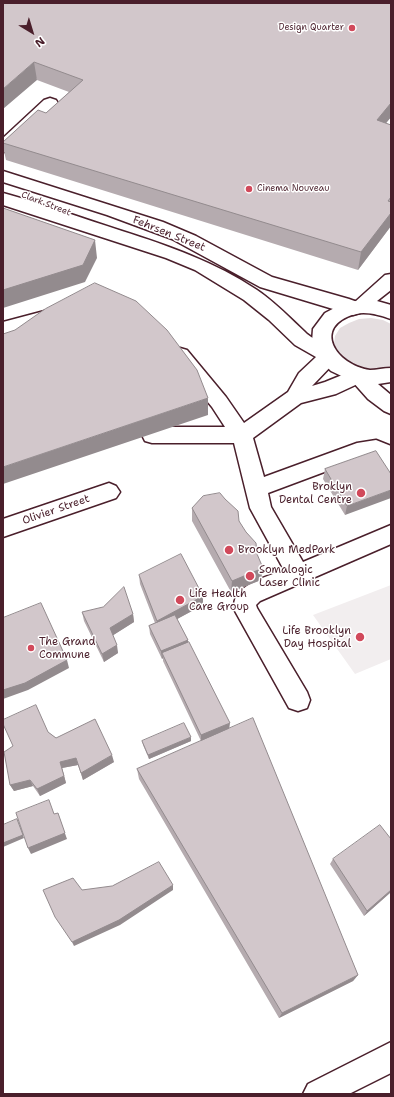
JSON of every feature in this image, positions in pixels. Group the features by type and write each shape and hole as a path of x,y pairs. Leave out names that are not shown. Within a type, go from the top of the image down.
{"street":[{"path":"3,147 50,103"},
{"name":"Fehrsen Street","path":"3,176 146,223 197,244 254,276 283,288 335,300 357,308"},
{"name":"Clark Street","path":"3,188 64,210 74,215 86,225"},
{"name":"Fehrsen Street","path":"3,199 172,254 222,277 263,304 309,345 326,355 338,367 358,376"},
{"path":"357,308 391,280"},
{"path":"295,397 306,378 326,355 322,344 322,334 326,325 332,318 342,312 357,308 375,308 391,312"},
{"path":"3,329 67,312"},
{"path":"170,344 219,402 242,435 261,508 298,574"},
{"path":"152,435 242,435 295,397 329,389 358,376 379,378 391,375"},
{"path":"358,376 375,394 391,406"},
{"path":"256,489 357,451 376,448 385,454 391,466"},
{"name":"Olivier Street","path":"3,528 109,492"},
{"path":"298,700 246,610 244,604 246,599 252,594 391,534"},
{"path":"318,1094 391,1057"}],"shaded area":[{"path":"371,318 383,320 391,324 391,371 365,373 336,354 334,345 335,336 340,328 359,319"},
{"name":"Life Brooklyn Day Hospital","path":"391,585 391,659 355,674 313,615"}],"building":[{"path":"3,3 391,3 391,103 377,120 391,125 391,197 388,201 391,202 391,213 361,252 3,143 38,110 46,113 83,80 34,62 3,89"},
{"path":"3,208 95,240 83,265 3,290"},
{"path":"95,283 136,301 167,330 197,370 208,398 3,467 3,334 15,330 45,309"},
{"name":"Broklyn Dental Centre","path":"376,451 391,474 391,490 347,506 325,469"},
{"name":"Brooklyn MedPark","path":"220,493 238,511 239,521 256,543 257,554 263,568 232,581 192,508 203,496"},
{"path":"181,554 203,596 157,621 139,575"},
{"path":"124,587 133,614 110,628 117,645 102,654 82,612 103,607"},
{"name":"The Grand Commune","path":"41,603 67,660 25,683 3,690 3,618"},
{"path":"175,615 188,640 161,651 149,626"},
{"path":"189,642 230,723 201,735 162,653"},
{"path":"36,705 48,732 56,738 95,719 112,755 81,773 76,758 60,762 64,776 37,789 30,780 10,785 4,752 13,746 3,724 3,720"},
{"path":"253,718 358,975 282,1013 137,769"},
{"path":"184,723 191,737 148,755 142,741"},
{"path":"49,800 54,814 58,813 65,833 28,848 16,813"},
{"path":"17,819 23,835 3,843 3,825"},
{"path":"380,825 391,839 391,890 367,911 333,859"},
{"path":"159,862 173,885 119,920 72,942 55,917 43,890 73,878 82,890 112,886"}],"place":[{"name":"Design Quarter","path":"352,28"},
{"name":"Cinema Nouveau","path":"249,189"},
{"name":"Broklyn Dental Centre","path":"361,493"},
{"name":"Brooklyn MedPark","path":"229,550"},
{"name":"Somalogic Laser Clinic","path":"250,576"},
{"name":"Life Health Care Group","path":"180,600"},
{"name":"Life Brooklyn Day Hospital","path":"360,637"},
{"name":"The Grand Commune","path":"31,648"}]}
